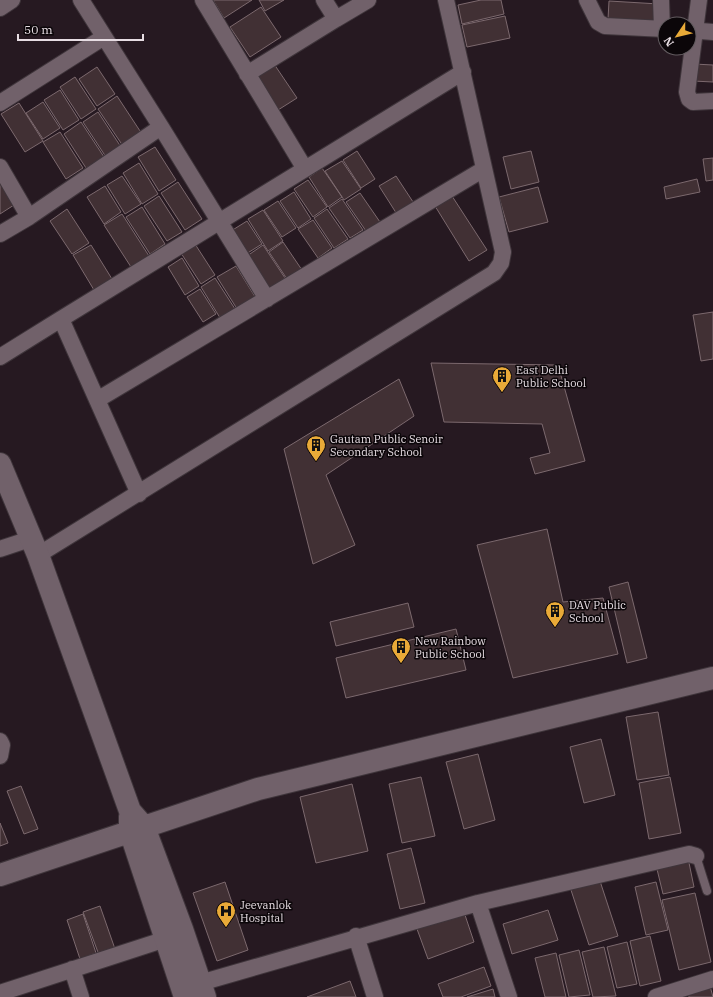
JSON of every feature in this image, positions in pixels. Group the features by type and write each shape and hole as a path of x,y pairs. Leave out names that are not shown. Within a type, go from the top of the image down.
{"street":[{"path":"0,8 12,0"},
{"path":"81,0 268,299"},
{"path":"203,0 305,169"},
{"path":"324,0 336,19"},
{"path":"248,74 368,0"},
{"path":"0,549 34,547 139,494 494,273 501,262 503,252 446,0"},
{"path":"587,0 598,22 605,26 657,29"},
{"path":"661,0 663,16"},
{"path":"695,16 699,0"},
{"path":"697,30 713,32"},
{"path":"0,103 104,37"},
{"path":"690,56 687,92 689,99 693,102 713,101"},
{"path":"0,357 462,72"},
{"path":"0,234 29,217 161,127"},
{"path":"0,167 29,217"},
{"path":"97,400 484,169"},
{"path":"61,319 139,494"},
{"path":"0,464 34,547 135,823 182,929 196,992"},
{"path":"0,874 135,823 258,789 713,678"},
{"path":"0,741 2,750 0,756"},
{"path":"135,823 166,939 196,992"},
{"path":"196,992 356,936 478,903 689,854 696,856"},
{"path":"478,903 509,997"},
{"path":"356,936 375,997"},
{"path":"0,993 166,939"},
{"path":"72,969 81,997"},
{"path":"656,997 713,979"}],"lane":[{"path":"696,856 707,891"}],"building":[{"path":"213,0 252,0 224,18"},
{"path":"259,0 284,0 265,11"},
{"path":"481,0 501,0 504,14 462,24 458,5"},
{"path":"609,1 659,4 659,16 657,16 657,22 608,19"},
{"path":"261,7 281,37 250,57 230,27"},
{"path":"505,16 510,38 467,47 462,25"},
{"path":"272,61 297,98 278,110 254,73"},
{"path":"694,64 713,65 713,82 693,81"},
{"path":"97,67 115,94 97,106 79,79"},
{"path":"75,77 96,109 81,119 60,87"},
{"path":"60,90 79,120 63,130 44,100"},
{"path":"117,96 142,134 123,146 98,109"},
{"path":"43,102 60,128 43,139 26,113"},
{"path":"19,103 43,141 25,152 1,114"},
{"path":"98,112 121,147 106,157 83,122"},
{"path":"81,122 104,157 86,168 64,134"},
{"path":"60,132 83,168 66,179 43,142"},
{"path":"155,147 176,180 159,191 138,157"},
{"path":"357,151 375,179 361,188 343,160"},
{"path":"531,151 539,182 511,189 503,157"},
{"path":"713,158 713,180 706,181 703,159"},
{"path":"342,161 361,189 344,200 325,171"},
{"path":"139,163 158,194 142,204 123,173"},
{"path":"322,168 342,197 328,207 309,177"},
{"path":"122,176 141,204 125,214 107,185"},
{"path":"396,176 417,208 400,219 379,186"},
{"path":"697,179 700,192 666,199 664,187"},
{"path":"308,180 327,207 313,217 294,189"},
{"path":"178,182 202,219 185,230 161,193"},
{"path":"0,183 14,205 0,214"},
{"path":"105,186 121,212 104,224 87,197"},
{"path":"538,187 548,222 509,232 499,197"},
{"path":"294,192 311,219 298,228 280,201"},
{"path":"360,193 380,222 366,231 346,202"},
{"path":"159,196 182,232 167,241 144,206"},
{"path":"452,196 487,250 469,261 435,206"},
{"path":"342,199 363,230 350,238 329,208"},
{"path":"278,201 296,228 282,237 264,210"},
{"path":"142,207 165,244 150,254 126,217"},
{"path":"67,209 89,243 72,254 50,221"},
{"path":"327,209 348,239 334,248 314,218"},
{"path":"263,210 283,241 268,251 248,219"},
{"path":"122,214 149,256 131,267 104,225"},
{"path":"313,220 332,248 318,258 298,229"},
{"path":"247,221 262,244 246,254 231,231"},
{"path":"283,242 302,270 287,279 269,252"},
{"path":"195,244 215,275 201,284 181,253"},
{"path":"91,245 112,279 94,290 73,255"},
{"path":"263,245 285,278 269,289 247,256"},
{"path":"182,258 199,286 185,295 168,267"},
{"path":"236,266 257,300 239,312 217,277"},
{"path":"215,278 237,312 222,321 201,287"},
{"path":"200,289 216,314 203,322 187,297"},
{"path":"713,312 713,359 701,361 693,315"},
{"name":"East Delhi Public School","path":"431,363 558,365 585,461 535,474 530,458 550,453 542,424 444,422"},
{"name":"Gautam Public Senoir Secondary School","path":"399,379 414,416 326,475 355,545 313,564 284,449"},
{"name":"DAV Public School","path":"547,529 563,602 603,598 618,654 513,678 477,545"},
{"path":"628,582 647,658 627,663 609,587"},
{"path":"408,603 414,627 336,646 330,622"},
{"name":"New Rainbow Public School","path":"456,629 466,670 346,698 336,658"},
{"path":"658,712 669,775 637,780 626,717"},
{"path":"601,739 615,795 584,803 570,747"},
{"path":"478,754 495,820 464,829 446,762"},
{"path":"421,777 435,836 402,843 389,784"},
{"path":"670,777 681,833 649,839 639,783"},
{"path":"352,784 368,851 316,863 300,797"},
{"path":"21,786 38,829 24,834 7,791"},
{"path":"0,823 8,843 0,846"},
{"path":"411,848 425,903 400,909 387,854"},
{"path":"688,858 694,887 663,894 656,865"},
{"path":"599,878 618,936 589,945 570,887"},
{"path":"225,882 248,950 217,961 193,893"},
{"path":"656,882 668,930 646,935 635,887"},
{"path":"695,893 711,962 679,970 662,900"},
{"path":"100,906 115,949 99,955 83,912"},
{"path":"548,910 558,940 512,954 503,924"},
{"path":"464,912 474,942 428,959 417,929"},
{"path":"83,914 96,953 80,959 67,920"},
{"path":"650,936 661,981 640,986 630,941"},
{"path":"627,942 637,984 617,988 607,947"},
{"path":"604,947 616,996 593,997 582,952"},
{"path":"579,950 590,995 569,997 559,955"},
{"path":"556,953 566,997 545,997 535,958"},
{"path":"484,967 491,986 461,997 443,997 438,984"},
{"path":"350,981 356,997 307,997"},
{"path":"710,986 713,997 689,997 688,993"},
{"path":"493,989 495,997 467,997"}],"place":[{"name":"East Delhi Public School","path":"502,393"},
{"name":"Gautam Public Senoir Secondary School","path":"316,462"},
{"name":"DAV Public School","path":"555,628"},
{"name":"New Rainbow Public School","path":"401,664"},
{"name":"Jeevanlok Hospital","path":"226,928"}]}
